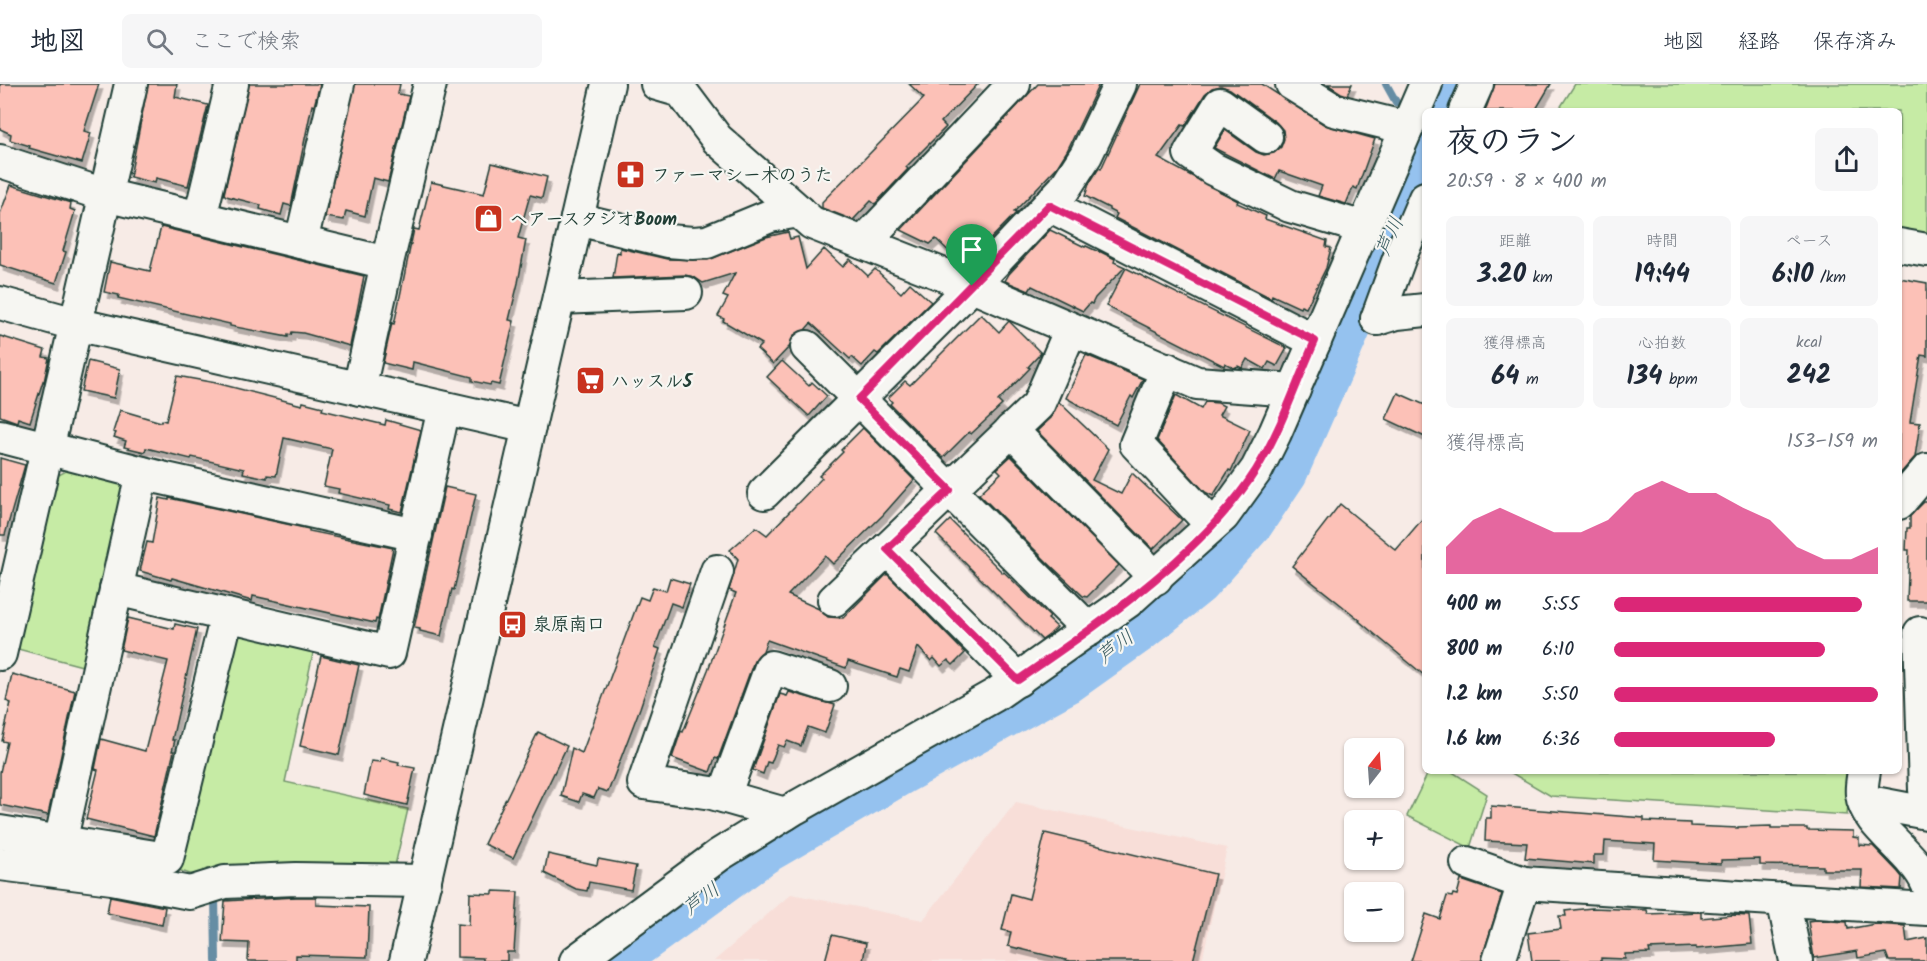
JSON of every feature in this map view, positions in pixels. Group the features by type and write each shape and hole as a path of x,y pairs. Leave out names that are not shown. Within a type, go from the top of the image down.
{"street":[{"path":"0,654 9,568 47,449 131,84"},
{"path":"200,218 232,84"},
{"path":"301,242 338,84"},
{"path":"359,389 429,84"},
{"path":"406,961 608,84"},
{"path":"657,84 681,91 717,139 812,223 972,286 1197,383 1294,390"},
{"path":"863,243 1014,84"},
{"path":"764,493 972,286 1064,189 1086,154 1120,84"},
{"path":"1292,84 1334,110 1407,128"},
{"path":"576,961 719,855 785,814 1018,680 1127,602 1223,516 1257,469 1294,390 1425,84"},
{"path":"1466,108 1477,84"},
{"path":"1266,137 1220,104 1190,153 1213,170 1290,206 1364,228"},
{"path":"0,161 105,195 387,263"},
{"path":"1049,205 1315,341"},
{"path":"1377,319 1422,205"},
{"path":"577,219 668,241 693,243 707,242 770,216 799,211"},
{"path":"1902,246 1927,250"},
{"path":"559,298 686,293"},
{"path":"1332,301 1377,319 1397,313 1422,310"},
{"path":"0,303 75,324 529,427"},
{"path":"834,600 1038,405 1071,328"},
{"path":"807,347 1089,630"},
{"path":"1167,369 1136,444 1212,525"},
{"path":"116,589 389,653 444,408"},
{"path":"1011,430 1156,578"},
{"path":"0,436 142,472 416,535"},
{"path":"1902,499 1927,470"},
{"path":"60,843 142,472"},
{"path":"887,549 1018,680"},
{"path":"717,571 644,783 724,796 785,814"},
{"path":"0,832 167,859 226,615"},
{"path":"1915,624 1925,721 1926,802 1864,786 1869,814 1892,837 1923,874 1927,883"},
{"path":"724,796 771,667 830,686"},
{"path":"1467,863 1524,883 1927,909"},
{"path":"0,864 112,878 190,893 225,882 296,879 424,881"},
{"path":"1499,961 1524,883"},
{"path":"1783,899 1796,961"}],"shaded area":[{"path":"1016,802 1227,848 1202,961 714,961 791,894 923,920"}],"green space":[{"path":"1575,84 1927,84 1927,236 1902,232 1902,108 1560,108"},
{"path":"68,470 118,481 127,494 86,667 14,648 53,478"},
{"path":"246,633 314,649 285,782 408,809 394,870 205,879 178,870 232,642"},
{"path":"1428,774 1456,774 1487,794 1470,848 1407,816"},
{"path":"1513,774 1851,774 1847,815 1551,796"}],"building":[{"path":"0,84 99,84 84,131 91,133 82,163 29,148 30,146 10,140 11,134 0,129"},
{"path":"148,84 177,84 175,97 208,105 188,186 156,178 155,183 130,177"},
{"path":"249,84 320,84 314,106 312,105 291,206 284,204 281,215 260,209 261,205 224,194"},
{"path":"355,84 400,84 398,94 409,96 388,182 373,178 365,216 346,211 344,220 325,217"},
{"path":"909,84 978,84 941,122 946,127 906,167 908,169 875,204 871,201 853,220 822,208 822,202 924,98"},
{"path":"1038,84 1099,84 1057,167 1014,212 1016,213 968,262 960,254 956,258 936,239 930,244 901,230"},
{"path":"1140,84 1262,84 1325,125 1375,139 1357,189 1353,187 1346,204 1318,196 1322,186 1279,171 1275,179 1214,148 1225,130 1264,155 1274,153 1281,147 1284,139 1283,130 1276,122 1230,89 1221,86 1212,88 1205,94 1185,126 1182,125 1158,158 1238,201 1237,203 1266,216 1265,219 1327,241 1326,247 1331,248 1326,268 1306,308 1301,306 1300,308 1272,295 1271,298 1115,218 1117,214 1109,208 1085,196 1089,184 1099,168 1101,169"},
{"path":"1327,84 1352,84 1347,95"},
{"path":"1495,84 1551,84 1537,108 1486,108"},
{"path":"492,163 547,177 542,198 530,195 518,238 526,240 509,320 514,321 499,385 472,381 472,377 413,362 412,370 383,363 392,323 394,324 395,320 414,229 419,230 431,182 484,194"},
{"path":"11,185 71,203 70,209 75,211 56,283 0,265 0,214"},
{"path":"161,227 364,276 350,346 303,333 292,332 291,335 288,334 288,337 230,326 230,324 118,298 119,295 104,292 110,262 150,271"},
{"path":"1050,230 1085,247 1099,251 1125,267 1083,311 1032,286 1029,291 1005,281"},
{"path":"788,232 790,239 798,237 806,269 824,249 843,267 850,259 868,276 875,269 901,293 910,283 931,302 878,354 875,352 862,366 852,357 850,359 811,323 805,330 794,335 790,346 773,364 757,349 762,344 718,316 728,298 723,296 735,273 703,283 694,277 685,275 613,278 617,252 620,253 620,248 667,259 708,260 766,237"},
{"path":"1126,268 1287,348 1277,366 1269,362 1265,369 1247,359 1242,368 1238,366 1234,368 1225,363 1224,366 1106,306"},
{"path":"1902,279 1927,283 1927,356 1921,355 1910,422 1920,423 1915,457 1902,472"},
{"path":"981,314 999,332 1009,321 1041,353 1028,367 1030,368 998,401 1002,405 971,434 969,432 943,458 890,404 892,402 888,398 905,381 910,385"},
{"path":"0,336 45,350 43,357 49,358 44,382 30,422 18,418 17,422 0,416"},
{"path":"1086,355 1143,379 1116,425 1066,398"},
{"path":"88,361 120,369 114,398 81,391"},
{"path":"782,361 809,386 812,382 827,396 809,416 767,377"},
{"path":"177,376 216,383 302,405 303,402 323,407 322,410 385,425 386,420 421,430 402,512 389,509 390,505 338,493 339,489 324,486 332,449 284,438 276,476 267,475 267,478 243,473 244,469 192,457 191,459 146,448 145,452 124,447 126,441 114,437 116,433 113,432 120,410 161,422 166,421"},
{"path":"1398,393 1422,404 1422,436 1386,419"},
{"path":"1176,395 1201,409 1205,402 1218,403 1224,406 1219,415 1250,430 1231,471 1229,470 1213,496 1205,492 1157,440"},
{"path":"1059,402 1108,449 1092,480 1121,494 1132,473 1182,520 1153,549 1037,431 1051,418"},
{"path":"863,428 914,480 883,515 833,564 825,556 788,595 819,609 828,617 843,618 887,574 965,653 953,665 948,660 941,666 934,658 931,661 918,647 909,672 900,669 897,677 848,661 846,668 767,640 763,651 754,661 718,759 715,758 710,772 672,758 736,593 729,590 738,559 730,550 756,527 767,535 822,478 819,476"},
{"path":"1011,456 1119,565 1087,597 1083,596 1047,562 979,494 1001,473 997,469"},
{"path":"0,458 25,465 5,535 0,535"},
{"path":"445,487 476,494 441,636 414,628"},
{"path":"160,498 169,500 169,498 393,548 378,620 376,619 375,623 253,596 252,601 140,571 147,542 152,543"},
{"path":"1924,502 1927,502 1927,601 1907,601 1909,550 1906,550 1907,528 1910,528 1910,516"},
{"path":"1340,504 1396,550 1422,520 1422,674 1360,620 1292,566"},
{"path":"950,520 1050,617 1048,619 1057,627 1049,635 1042,640 936,534"},
{"path":"670,578 690,584 682,607 671,603 655,647 660,649 608,792 598,789 594,798 582,794 579,802 561,796 572,748 582,753 640,597 648,600 653,587 666,591"},
{"path":"128,618 174,629 175,624 197,629 172,740 175,740 172,751 174,751 154,836 86,819 98,770 95,769 101,739 145,751 168,661 121,650"},
{"path":"321,656 359,665 339,755 300,746"},
{"path":"12,674 75,691 48,815 0,805 0,772 7,742 2,741 11,703 6,701"},
{"path":"789,692 835,705 825,733 808,727 801,746 787,741 784,747 778,745 771,763 767,762 763,774 753,770 780,694 787,696"},
{"path":"538,732 567,746 513,858 484,844"},
{"path":"381,758 399,762 398,765 415,768 407,805 364,795 371,761 380,762"},
{"path":"1491,806 1644,818 1644,821 1690,823 1690,826 1738,828 1771,826 1771,828 1853,831 1853,837 1859,838 1859,845 1873,846 1898,872 1902,877 1901,889 1861,887 1862,870 1823,870 1823,866 1760,865 1760,859 1721,860 1721,864 1654,860 1655,844 1605,841 1604,855 1594,855 1594,864 1525,858 1527,843 1485,841 1486,818 1491,818"},
{"path":"1045,833 1215,874 1193,961 1070,961 1008,946 1011,932 1002,930 1011,894 1029,899"},
{"path":"548,854 597,865 598,859 636,866 631,890 589,882 587,891 576,889 544,873"},
{"path":"1461,880 1502,894 1481,961 1411,961 1426,914 1440,919 1447,896 1457,895"},
{"path":"493,891 518,892 514,952 507,952 507,961 483,961 483,958 457,957 457,924 469,925 470,893 493,894"},
{"path":"110,896 165,907 162,925 107,913"},
{"path":"316,897 316,905 369,907 367,957 296,955 296,961 248,961 249,943 222,942 225,901"},
{"path":"1592,908 1647,910 1648,914 1701,912 1701,918 1749,916 1752,944 1696,949 1696,947 1649,949 1650,953 1625,954 1625,959 1601,958 1601,961 1532,961 1528,933 1561,929 1559,916 1566,916 1565,911"},
{"path":"1808,921 1847,922 1848,929 1875,924 1905,926 1907,942 1927,938 1927,961 1889,961 1886,953 1858,958 1857,951 1814,958"},
{"path":"832,935 866,943 863,961 825,961"}],"waterway":[{"path":"1386,84 1396,102"},
{"name":"芦川","path":"1444,108 1454,84"},
{"name":"芦川","path":"615,961 763,853 901,773 1067,682 1136,633 1198,583 1252,523 1286,472 1422,162"},
{"path":"215,894 216,961"}],"place":[{"name":"ファーマシー木のうた","path":"631,175"},
{"name":"ヘアースタジオBoom","path":"489,219"},
{"name":"ハッスル5","path":"590,381"},
{"name":"泉原南口","path":"512,624"}],"route":[{"path":"1049,205 1315,341 1257,469 1223,516 1127,602 1018,680 887,549 950,490 859,399 972,286 1049,205"}]}
